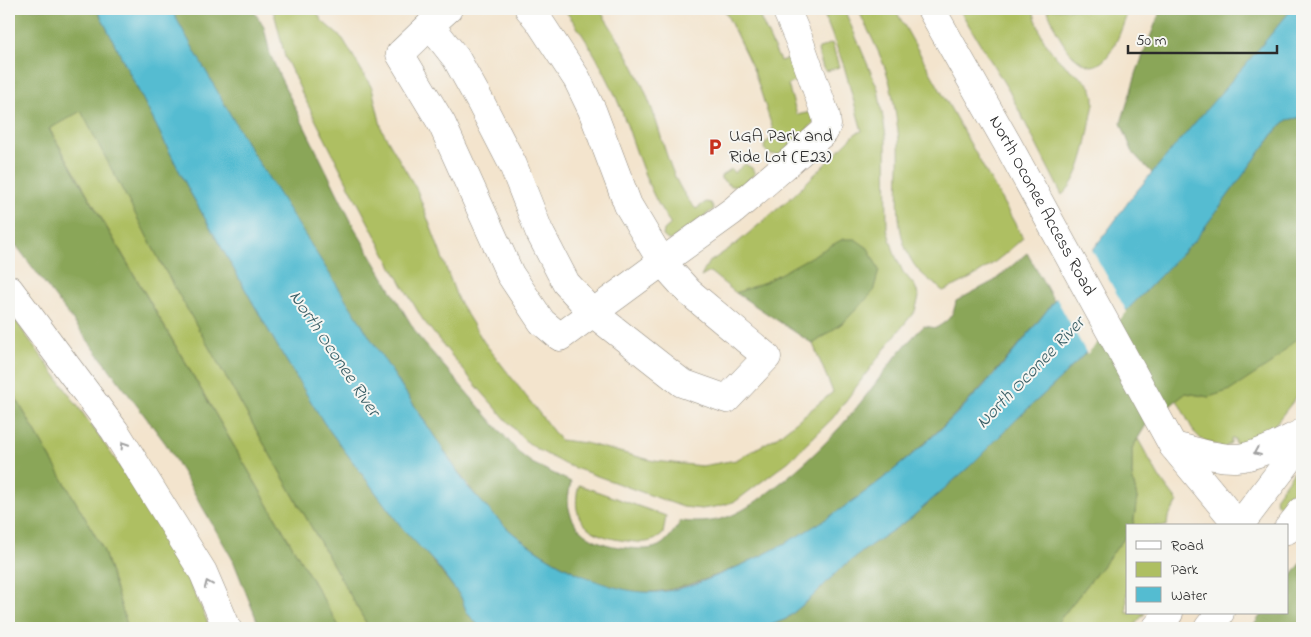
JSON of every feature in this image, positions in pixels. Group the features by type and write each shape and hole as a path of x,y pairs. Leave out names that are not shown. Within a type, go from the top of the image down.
{"main road":[{"path":"529,9 577,79 592,110 628,205 662,262 689,292 768,357 727,399 682,383 593,312 566,283 539,231 513,165 456,58 439,17 400,54 442,124 510,274 542,322 560,337 593,312 662,262 734,210 824,132 827,125 826,116 786,9"},
{"name":"North Oconee Access Road","path":"932,9 1174,446 1237,524"},
{"path":"9,289 115,431 203,572 227,628"},
{"path":"1174,446 1221,457 1237,458 1251,455 1302,433"},
{"path":"1241,524 1302,443"},
{"path":"1288,529 1302,511"},
{"path":"1156,628 1167,614"},
{"path":"1208,628 1219,614"}],"green space":[{"path":"9,9 97,9 190,192 278,347 324,423 403,529 423,549 461,597 467,613 481,628 369,628 162,265 81,111 49,129 340,628 260,628 233,560 166,444 9,236"},
{"path":"171,9 253,10 264,27 270,54 280,77 354,227 418,336 519,453 532,463 571,482 568,501 574,522 580,530 597,541 617,547 654,548 665,542 681,521 696,522 721,519 752,504 810,458 831,437 899,353 924,326 936,328 944,323 952,314 956,301 994,281 1027,253 1054,301 1020,344 945,424 904,461 861,495 815,526 767,553 692,584 654,592 629,591 603,585 562,566 524,542 497,519 468,485 441,447 285,206 237,127"},
{"path":"270,9 315,9 322,21 343,39 372,88 382,130 417,190 458,300 484,342 560,440 585,443 654,461 702,466 736,460 777,437 833,392 813,344 845,321 765,282 736,293 710,272 701,277 708,263 736,244 794,195 856,133 862,131 844,66 822,9 844,9 878,89 886,136 887,229 895,255 903,272 915,286 919,297 915,311 832,419 789,461 736,501 702,509 683,507 564,464 523,439 473,382 423,320 392,267 303,95 285,57 274,13"},
{"path":"564,9 599,9 621,43 640,79 679,186 696,209 706,202 711,203 714,209 671,240 663,236 664,230 671,224 648,184 622,112 604,71"},
{"path":"724,9 756,9 780,61 792,57 801,79 788,85 797,115 811,112 814,123 780,155 769,154 764,149 765,143 775,136 754,71"},
{"path":"858,9 895,9 1023,238 986,269 966,281 943,291 919,271 910,257 904,242 898,210 899,142 890,82"},
{"path":"959,9 1032,9 1042,37 1052,52 1062,63 1090,86 1094,97 1094,104 1084,152 1075,177 1062,195 1009,91"},
{"path":"1047,9 1129,9 1110,52 1105,59 1091,66 1082,62 1068,50 1058,34"},
{"path":"1161,9 1292,9 1231,83 1152,173 1133,153 1121,123 1137,71"},
{"path":"832,43 839,67 827,71 823,68 818,51 820,48"},
{"path":"81,110 162,265 369,628 340,628 49,128"},
{"path":"1302,117 1302,333 1272,363 1231,390 1209,397 1186,393 1146,425 1132,448 1132,476 1137,498 1133,524 1126,524 1126,536 1053,628 764,628 786,619 812,597 841,568 911,518 970,466 1059,380 1196,239 1277,129 1287,120"},
{"path":"745,164 752,168 755,174 741,186 731,186 721,179 721,176 731,169 734,173"},
{"path":"843,239 855,239 868,248 879,270 873,292 845,321 813,344 736,293 765,282"},
{"path":"9,311 109,450 147,507 181,566 210,628 128,628 103,549 9,386"},
{"path":"1302,333 1302,390 1273,427 1274,429 1262,440 1240,449 1235,443 1235,439 1231,439 1231,443 1224,448 1201,439 1194,432 1177,400 1186,393 1209,397 1272,363"},
{"path":"9,386 103,549 128,628 9,628"},
{"path":"1138,439 1159,477 1178,502 1168,517 1167,524 1133,524 1137,498 1132,476 1132,448"},
{"path":"1302,460 1302,489 1293,502 1289,505 1280,506 1275,498"},
{"path":"579,485 666,516 663,534 651,541 637,542 615,539 594,532 580,519 577,510"},
{"path":"1126,536 1126,614 1144,614 1132,628 1053,628"},
{"path":"1302,562 1302,628 1252,628 1261,614 1288,614 1288,581"}],"water":[{"name":"North Oconee River","path":"97,9 171,9 247,144 467,486 490,511 514,534 542,554 575,572 626,590 643,592 669,591 695,584 744,564 785,543 825,520 863,493 936,434 1001,367 1051,306 1137,191 1292,9 1302,9 1302,117 1287,120 1277,129 1196,239 1059,380 970,466 911,518 841,568 812,597 786,619 764,628 481,628 467,613 461,597 436,564 403,529 324,423 278,347 190,192"}],"pier":[{"path":"1091,248 1127,312 1087,354 1055,296"}],"place":[{"name":"UGA Park and Ride Lot (E23)","path":"715,147"}]}
